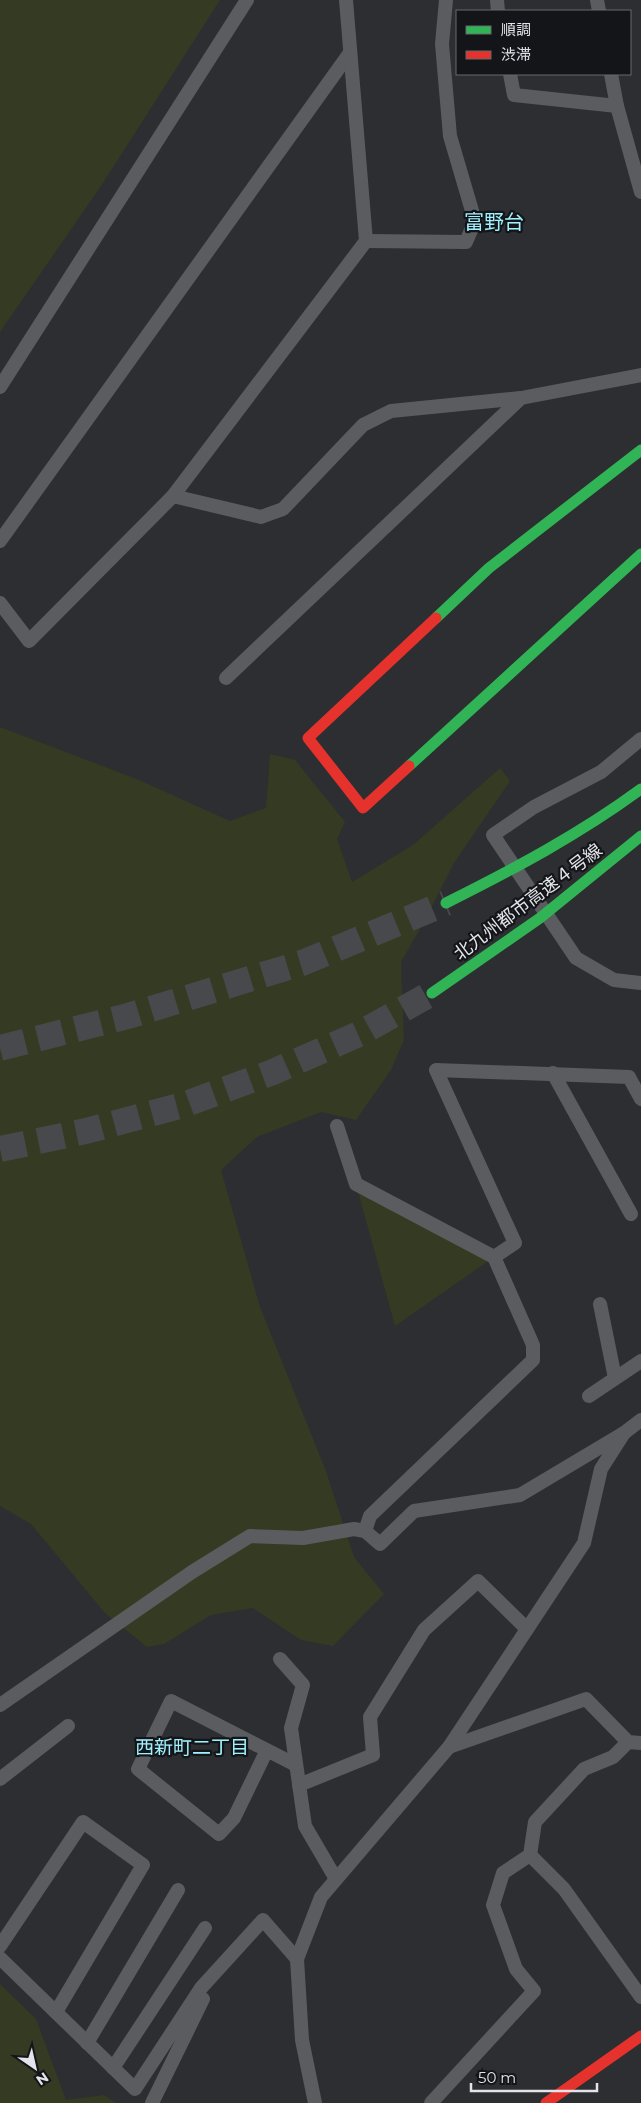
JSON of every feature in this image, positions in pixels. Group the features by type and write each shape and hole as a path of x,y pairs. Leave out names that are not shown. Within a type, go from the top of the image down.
{"main road":[{"path":"641,450 489,568 308,738 363,808 641,554"},
{"name":"北九州都市高速４号線","path":"446,903 501,876 538,855 594,822 641,789"},
{"name":"北九州都市高速４号線","path":"432,993 559,905 602,871 641,836"},
{"path":"546,2103 641,2036"}],"street":[{"path":"0,387 247,0"},
{"path":"0,603 29,641 173,496 366,241 346,0"},
{"path":"366,241 466,242 475,221 450,136 442,44 446,0"},
{"path":"0,542 349,54"},
{"path":"510,75 514,95 617,106"},
{"path":"611,75 617,106 641,192"},
{"path":"173,496 261,517 283,509 363,424 391,411 521,398 641,376"},
{"path":"226,678 521,398"},
{"path":"641,739 601,772 534,807 493,835 576,958 614,980 641,983"},
{"path":"494,1258 515,1243 436,1070 629,1077 641,1098"},
{"path":"553,1073 631,1214"},
{"path":"337,1126 356,1184 494,1258 533,1345 533,1360 370,1516 365,1531"},
{"path":"600,1304 615,1378"},
{"path":"589,1396 641,1361"},
{"path":"0,1705 192,1572 250,1536 303,1538 354,1529 365,1531 380,1544 414,1511 520,1495 624,1433 641,1420"},
{"path":"316,2103 302,2040 297,1958 321,1897 449,1746 584,1543 601,1468 624,1433"},
{"path":"299,1785 373,1755 370,1717 424,1630 478,1581 527,1629"},
{"path":"280,1660 303,1685 291,1728 305,1826 336,1879"},
{"path":"431,2103 534,1991 516,1969 494,1904 504,1873 530,1855 534,1822 584,1769 613,1757 635,1743 586,1700 449,1746"},
{"path":"267,1750 234,1818 219,1834 138,1769 171,1701 296,1765"},
{"path":"0,1780 68,1726"},
{"path":"0,1946 83,1822 143,1865 56,2012"},
{"path":"530,1855 564,1889 641,1997"},
{"path":"87,2043 178,1890"},
{"path":"0,1958 135,2089 201,1988 263,1920 297,1958"},
{"path":"113,2068 205,1928"},
{"path":"152,2103 217,1971"}],"green space":[{"path":"0,0 220,0 101,186 0,332"},
{"path":"0,727 139,780 230,821 266,808 270,754 295,760 345,822 337,839 352,882 413,845 500,768 510,781 454,863 401,962 404,1040 391,1070 356,1120 321,1112 257,1137 221,1170 260,1307 326,1471 354,1557 384,1594 333,1646 301,1640 253,1608 211,1615 164,1644 147,1647 105,1613 31,1524 0,1506"},
{"path":"356,1184 494,1257 395,1326"},
{"path":"0,1984 36,2019 66,2100 104,2095 116,2103 0,2103"}],"tunnel":[{"path":"0,1048 128,1016 302,963 446,903"},
{"path":"0,1149 86,1131 183,1105 273,1072 359,1034 432,993"}],"traffic: fast":[{"path":"436,618 489,568 641,450"},
{"path":"409,766 641,554"},
{"path":"446,903 546,850 594,821 641,789"},
{"path":"432,993 540,918 641,836"}],"traffic: jam":[{"path":"409,766 363,808 308,738 436,618"},
{"path":"546,2103 641,2036"}],"district":[{"name":"富野台","path":"494,222"},
{"name":"西新町二丁目","path":"192,1747"}]}
